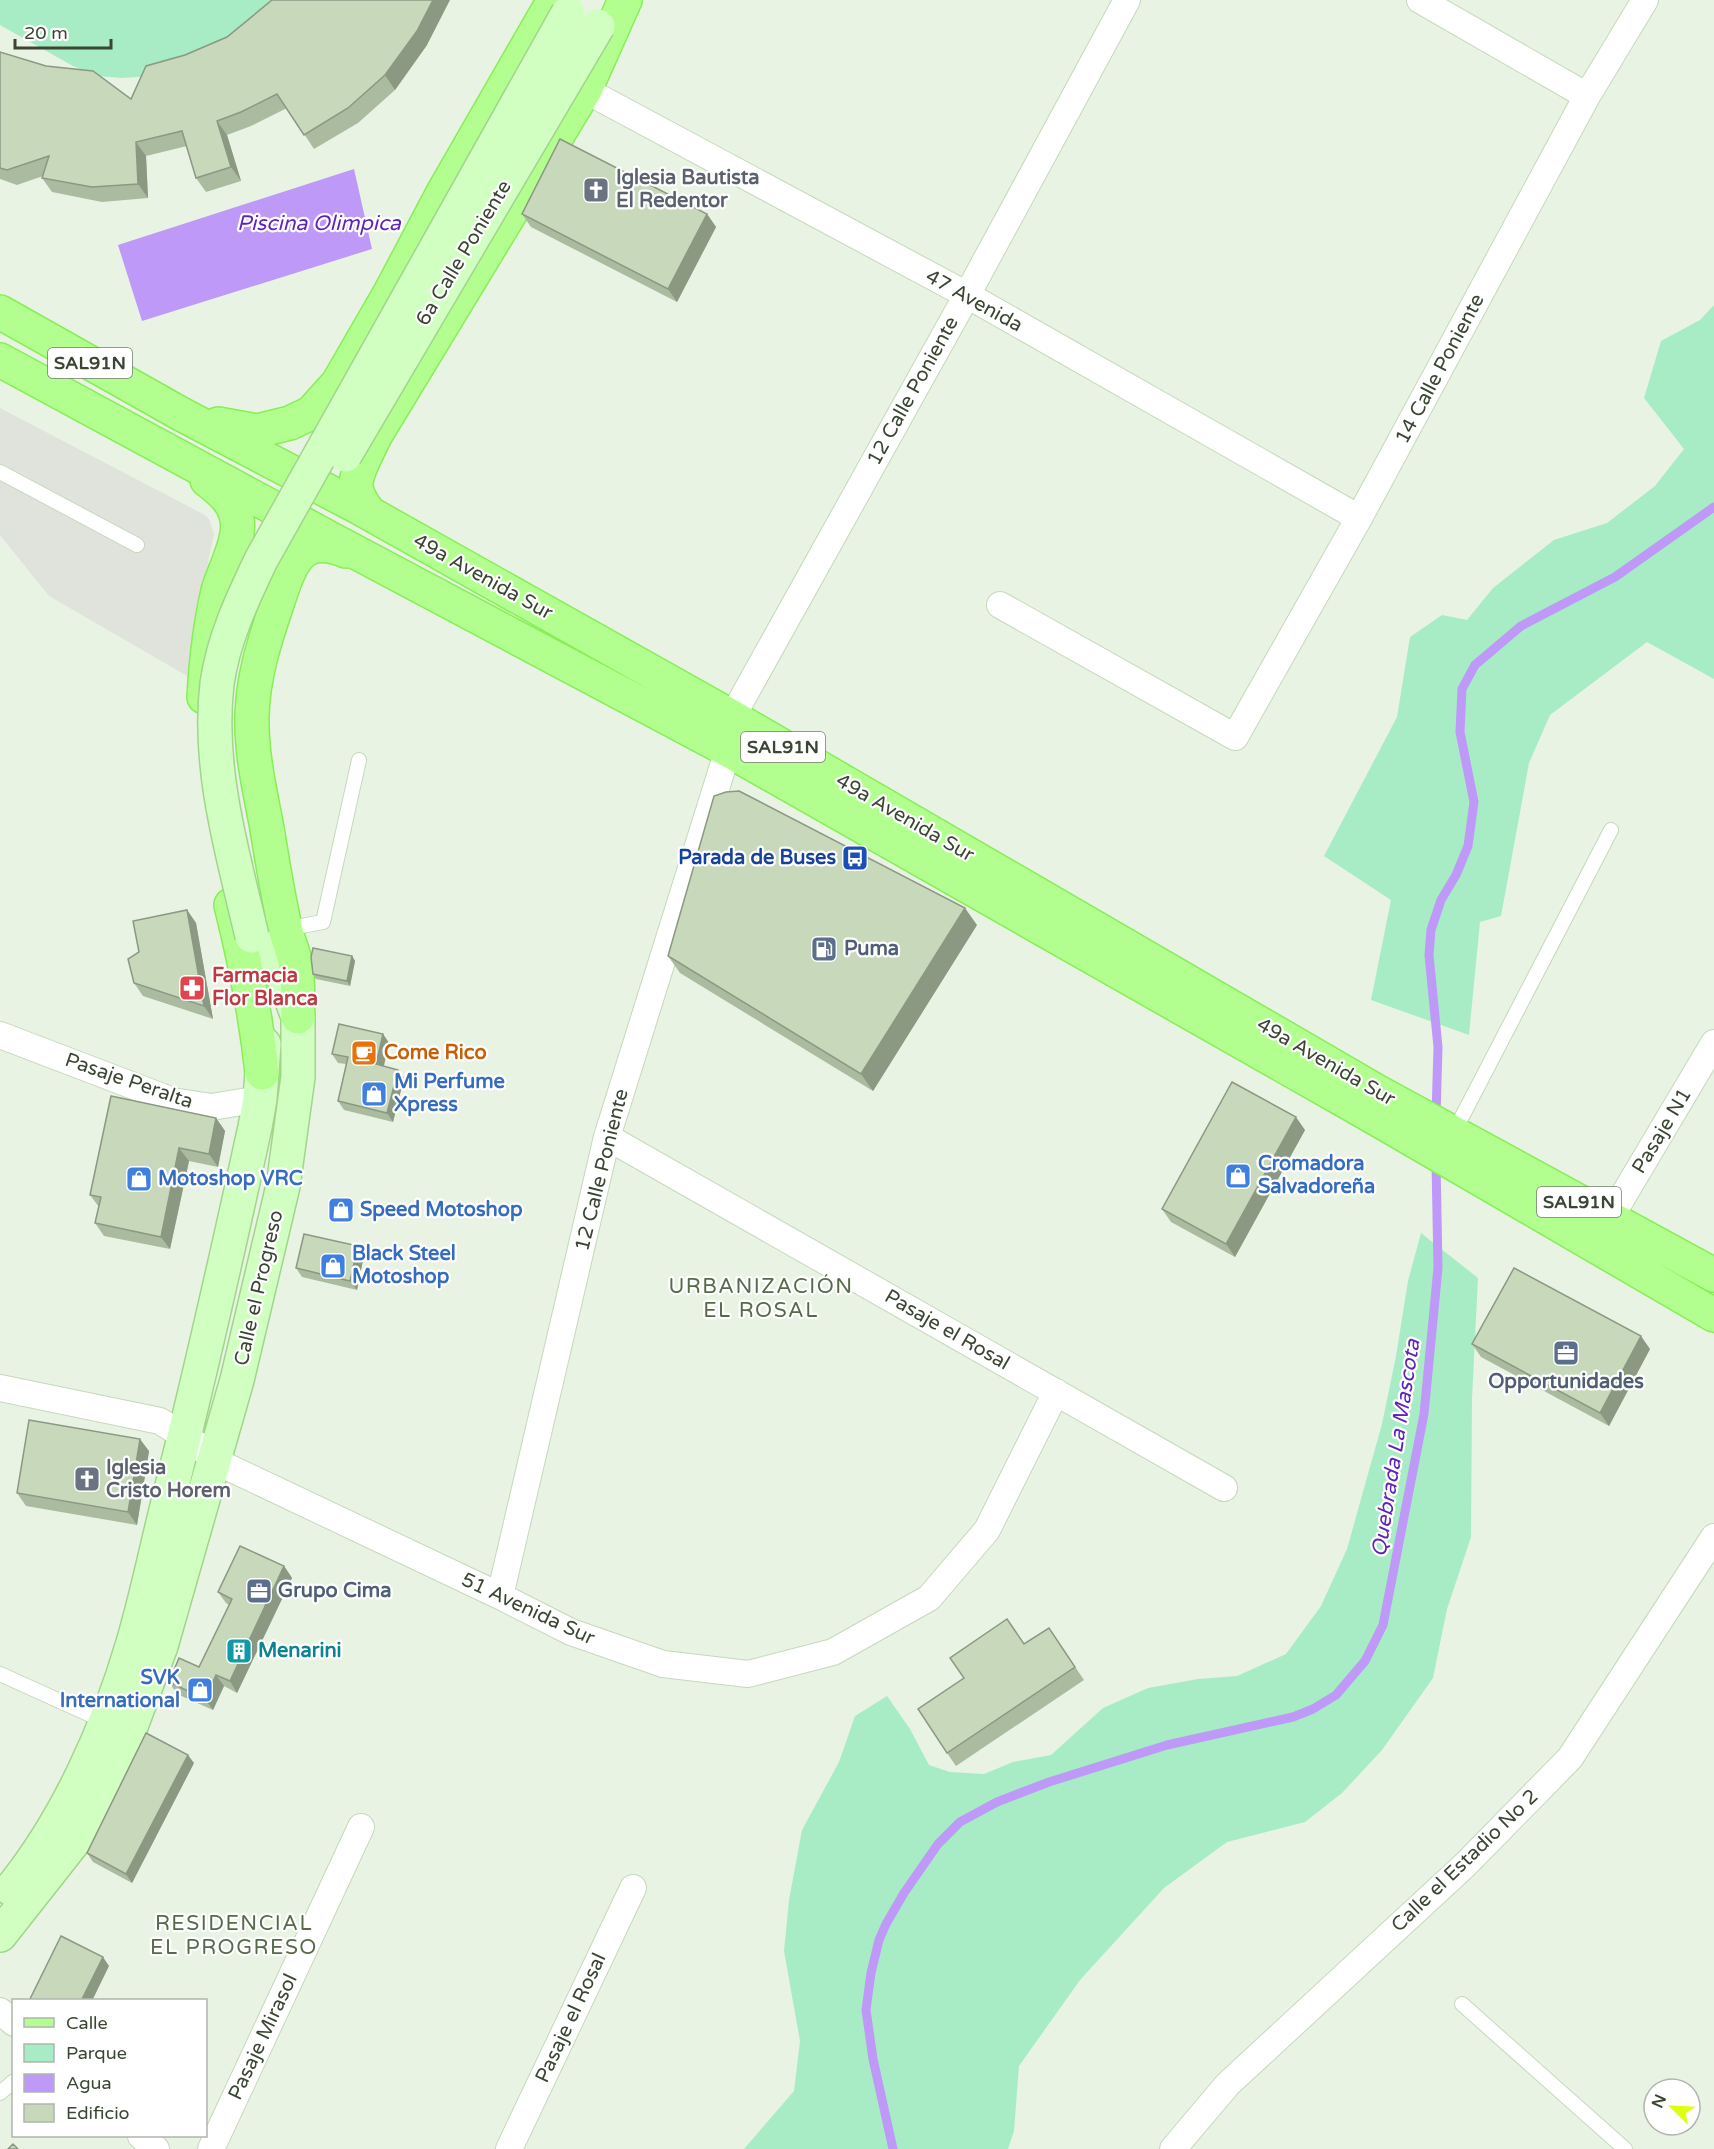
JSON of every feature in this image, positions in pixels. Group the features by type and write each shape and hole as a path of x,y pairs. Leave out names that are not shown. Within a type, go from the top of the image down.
{"main road":[{"path":"369,513 359,497 356,486 358,474 375,436 585,90 625,0"},
{"path":"181,414 228,427 257,431 290,423 311,413 338,383 390,293 444,191 566,4"},
{"name":"49a Avenida Sur","path":"0,312 181,414 369,513 732,717 1378,1106 1463,1170 1714,1315"},
{"name":"49a Avenida Sur","path":"0,360 728,750 1378,1106 1448,1131 1714,1275"},
{"path":"311,413 313,425 320,436 330,444 341,448 353,448 365,444 375,436"},
{"path":"178,456 227,495 237,519 207,651 204,699 210,811 256,1014 261,1086"},
{"path":"232,549 254,544 265,548 280,564 283,575 282,587"},
{"path":"269,932 252,730 254,685 264,643 282,587 294,561 303,551 318,545 331,545 377,563"}],"street":[{"name":"12 Calle Poniente","path":"732,717 967,296 1127,0"},
{"path":"1420,0 1587,96"},
{"name":"14 Calle Poniente","path":"1000,605 1234,737 1359,518 1587,96 1645,0"},
{"name":"6a Calle Poniente","path":"306,499 566,4"},
{"name":"6a Calle Poniente","path":"306,499 603,13"},
{"name":"47 Avenida","path":"585,90 967,296 1359,518"},
{"name":"Calle el Progreso","path":"0,1935 82,1831 109,1779 127,1737 161,1646 237,1380 283,1186 298,1077 298,1017 269,932 230,834 221,783 216,724 217,683 231,627 243,596 306,499"},
{"name":"12 Calle Poniente","path":"500,1596 607,1137 728,750"},
{"name":"Calle el Progreso","path":"0,1902 22,1874 66,1807 118,1690 133,1642 205,1353 261,1086 265,1035 263,1001 269,932"},
{"name":"Pasaje Peralta","path":"0,1035 173,1101 211,1107 261,1086"},
{"name":"Pasaje N1","path":"1610,1218 1714,1043"},
{"name":"Pasaje el Rosal","path":"607,1137 1224,1488"},
{"name":"51 Avenida Sur","path":"0,1388 160,1420 201,1448 213,1460 571,1632 663,1664 748,1674 833,1652 929,1598 987,1530 1056,1392"},
{"name":"Calle el Estadio No 2","path":"1173,2149 1228,2084 1465,1865 1570,1758 1714,1537"},
{"name":"Pasaje Mirasol","path":"211,2149 361,1827"},
{"name":"Pasaje el Rosal","path":"509,2149 633,1888"},
{"path":"0,2011 12,2021"},
{"path":"142,2137 156,2149"}],"lane":[{"path":"0,472 137,545"},
{"path":"269,932 323,922 359,760"},
{"path":"1448,1131 1611,830"},
{"path":"0,1674 104,1721"},
{"path":"1462,2004 1625,2149"},
{"path":"0,2093 12,2082"}],"green space":[{"path":"0,0 280,0 244,36 151,76 122,78 97,76 73,66 0,25"},
{"path":"1714,305 1714,679 1647,642 1550,715 1529,763 1501,916 1480,922 1469,1035 1371,1000 1391,900 1324,856 1397,717 1410,637 1442,615 1467,620 1493,588 1554,540 1607,523 1655,486 1684,449 1644,398 1661,341 1700,320"},
{"path":"1421,1233 1478,1278 1472,1399 1471,1537 1447,1609 1433,1678 1382,1750 1342,1793 1305,1822 1227,1842 1164,1888 1080,1980 1019,2066 1014,2131 1008,2149 744,2149 794,2091 800,2041 784,1951 789,1900 802,1830 839,1762 855,1716 887,1696 910,1729 929,1765 950,1772 984,1774 1013,1762 1051,1755 1103,1708 1148,1688 1198,1679 1237,1676 1286,1654 1321,1606 1347,1549 1382,1424 1408,1281"}],"shaded area":[{"path":"0,408 209,519 214,534 191,645 189,677 49,596 0,535"}],"water":[{"name":"Piscina Olimpica","path":"354,169 372,249 142,321 118,245"}],"building":[{"path":"272,0 433,0 417,31 385,75 348,108 304,135 277,94 217,121 231,167 196,178 182,131 136,142 138,184 92,187 42,178 49,156 7,170 0,168 0,52 46,66 93,71 131,99 146,66 185,55 227,37"},
{"name":"Iglesia Bautista El Redentor","path":"560,139 707,214 668,289 522,214"},
{"name":"Puma","path":"739,791 965,908 861,1074 668,956 714,796"},
{"path":"187,910 204,1006 134,983 128,959 139,952 133,921"},
{"path":"313,948 352,956 347,981 313,974 311,957"},
{"path":"339,1024 383,1034 376,1064 398,1070 387,1113 338,1101 348,1057 332,1054"},
{"name":"Cromadora Salvadoreña","path":"1232,1082 1296,1117 1226,1244 1162,1209"},
{"name":"Motoshop VRC","path":"111,1096 216,1118 209,1154 179,1148 161,1237 95,1223 101,1197 90,1195"},
{"name":"Black Steel Motoshop","path":"304,1234 358,1246 350,1281 296,1268"},
{"name":"Opportunidades","path":"1514,1268 1641,1336 1600,1413 1472,1344"},
{"name":"Iglesia Cristo Horem","path":"29,1420 140,1439 128,1512 17,1493"},
{"path":"240,1546 284,1566 230,1681 216,1675 205,1699 169,1682 179,1658 199,1667 232,1599 218,1592"},
{"path":"1007,1619 1024,1644 1049,1628 1075,1667 947,1753 918,1709 964,1678 950,1658"},
{"path":"146,1733 188,1755 126,1874 87,1853"},
{"path":"61,1936 103,1957 82,1999 30,1999"},
{"path":"13,2144 18,2149 8,2149"}],"waterway":[{"name":"Quebrada La Mascota","path":"1436,1116 1438,1047 1429,955 1431,930 1441,900 1456,875 1468,846 1474,802 1460,732 1462,689 1475,665 1521,626 1615,577 1714,507"},
{"name":"Quebrada La Mascota","path":"893,2149 873,2059 866,2010 871,1973 879,1940 886,1924 904,1893 938,1844 960,1822 997,1802 1049,1782 1167,1745 1293,1717 1313,1709 1336,1695 1365,1661 1383,1625 1424,1414 1438,1268 1436,1162"}],"place":[{"name":"Iglesia Bautista El Redentor","path":"596,190"},
{"name":"Parada de Buses","path":"855,858"},
{"name":"Puma","path":"824,949"},
{"name":"Farmacia Flor Blanca","path":"192,988"},
{"name":"Come Rico","path":"364,1053"},
{"name":"Mi Perfume Xpress","path":"374,1094"},
{"name":"Cromadora Salvadoreña","path":"1238,1176"},
{"name":"Motoshop VRC","path":"139,1179"},
{"name":"Speed Motoshop","path":"341,1210"},
{"name":"Black Steel Motoshop","path":"333,1266"},
{"name":"Opportunidades","path":"1566,1353"},
{"name":"Iglesia Cristo Horem","path":"87,1479"},
{"name":"Grupo Cima","path":"259,1591"},
{"name":"Menarini","path":"239,1651"},
{"name":"SVK International","path":"200,1690"}],"district":[{"name":"URBANIZACIÓN EL ROSAL","path":"761,1298"},
{"name":"RESIDENCIAL EL PROGRESO","path":"234,1935"}]}
